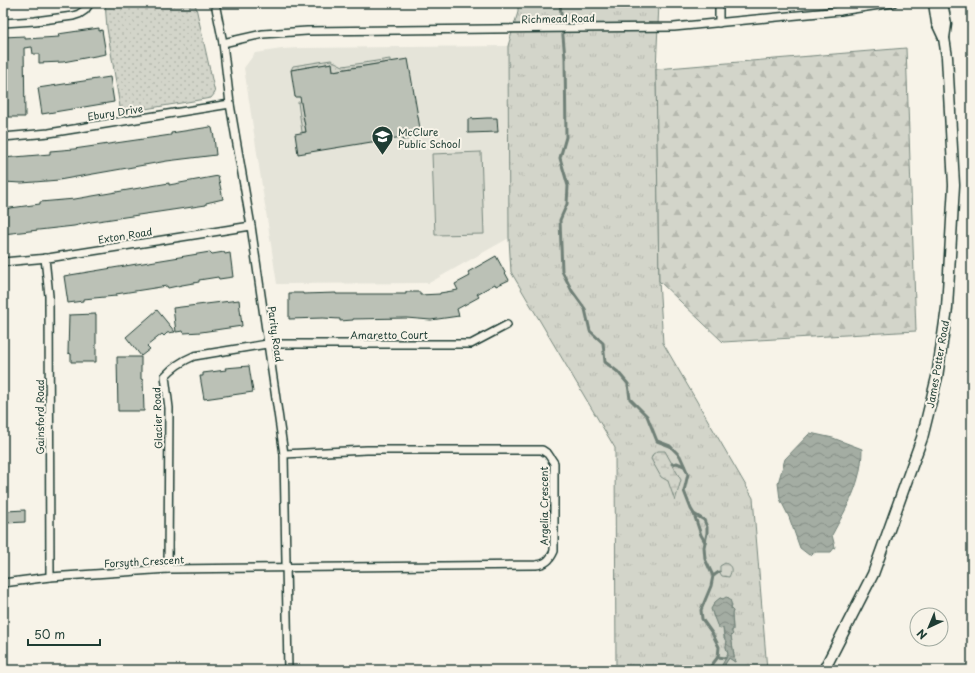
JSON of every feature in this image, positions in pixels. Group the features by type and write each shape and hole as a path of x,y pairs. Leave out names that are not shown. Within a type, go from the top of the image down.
{"main road":[{"name":"James Potter Road","path":"824,670 873,574 922,438 937,377 947,308 954,184 947,57 944,38 937,23 934,3"},
{"name":"James Potter Road","path":"942,3 946,24 944,38"}],"street":[{"path":"3,23 73,16 85,10 90,3"},
{"name":"Parity Road","path":"215,3 223,42 230,104 251,226 284,454 288,670"},
{"path":"719,3 719,24"},
{"path":"839,3 840,11"},
{"name":"Richmead Road","path":"223,42 263,34 307,31 674,27 719,24 840,11 893,3"},
{"name":"Ebury Drive","path":"3,137 49,133 230,104"},
{"name":"Exton Road","path":"3,262 45,258 251,226"},
{"name":"Gainsford Road","path":"45,258 49,296 50,577"},
{"name":"Amaretto Court","path":"267,344 471,344 507,325"},
{"name":"Glacier Road","path":"168,569 169,408 165,376 173,367 183,360 194,356 267,344"},
{"name":"Argelia Crescent","path":"284,454 367,450 531,449 542,450 548,454 554,463 554,551 550,559 543,564 286,567"},
{"name":"Forsyth Crescent","path":"3,583 50,577 168,569 286,567"}],"shaded area":[{"name":"McClure Public School","path":"508,46 509,238 429,283 277,284 244,68 255,53 300,48"}],"green space":[{"path":"105,3 195,3 215,93 211,98 121,113 107,28"},
{"path":"518,3 659,3 656,69 659,281 663,343 753,498 767,670 730,670 726,667 725,664 729,658 735,662 731,636 733,628 733,611 731,609 732,606 729,598 720,598 713,606 712,613 716,621 723,628 724,638 727,641 726,647 728,654 721,670 616,670 615,448 511,272 509,238 508,46 518,12"},
{"path":"906,48 916,331 723,342 659,281 656,69"},
{"path":"390,59 390,62 333,71 332,63 291,70 293,66 331,60 343,66"},
{"path":"298,102 301,102 306,132 302,132"},
{"path":"481,152 484,234 435,235 432,154"},
{"path":"658,451 665,451 681,480 675,501 668,481 661,477 651,459 653,454"},
{"path":"725,563 731,567 729,577 722,576 720,573 720,566"}],"water":[{"path":"810,433 833,438 862,449 859,473 853,494 832,535 835,547 831,552 816,552 809,555 800,548 789,517 780,499 778,483 785,459"},
{"path":"726,597 730,599 731,609 733,611 733,630 731,631 733,634 731,636 735,662 729,658 725,664 730,670 721,670 728,654 726,647 727,641 725,640 723,628 720,629 717,625 711,609 715,602 720,598 723,599"}],"building":[{"path":"99,28 99,31 102,30 106,54 63,62 39,63 39,54 33,54 32,47 24,48 25,117 3,117 3,37 25,36 25,39 59,37 58,34"},
{"path":"408,59 421,134 409,136 409,139 402,140 402,137 298,154 295,134 306,132 300,97 295,97 291,70 332,63 333,71"},
{"path":"110,77 114,102 42,114 38,88"},
{"path":"497,118 498,132 468,133 468,119"},
{"path":"210,127 212,128 214,137 216,155 167,161 59,180 22,183 3,182 3,158 50,154 50,151 171,135 171,133"},
{"path":"218,176 223,199 206,203 206,205 91,222 74,226 3,234 3,209 40,204 40,202 75,199 169,183 169,185"},
{"path":"210,252 212,254 224,252 225,254 230,253 233,277 219,279 218,277 168,288 167,286 116,294 116,296 83,299 83,301 68,303 64,276"},
{"path":"496,256 509,280 496,286 495,284 477,294 479,297 457,309 459,316 431,320 406,318 353,319 340,321 340,319 323,318 289,319 289,293 406,294 406,292 420,292 420,295 440,294 458,290 455,284 470,276 468,272"},
{"path":"239,300 242,326 201,332 176,332 173,308"},
{"path":"157,310 175,332 167,333 164,336 162,334 147,346 150,349 141,356 126,337"},
{"path":"96,314 96,362 71,362 71,354 68,353 69,315"},
{"path":"117,357 141,357 141,379 143,380 144,411 118,411"},
{"path":"249,366 253,392 204,399 200,376 203,376 203,373 226,370 225,368"},
{"path":"25,510 25,522 6,523 6,521 3,521 3,512"}],"waterway":[{"path":"560,3 565,58 566,137 560,158 568,186 567,204 560,220 562,271 572,291 585,309 590,331 603,343 605,362 618,372 628,384 630,399 647,416 657,441 670,446 680,456 688,474 684,491 694,514 704,520 707,527 704,547 705,559 713,576 711,586 701,610 702,619 712,633 719,647 718,657 708,670"},
{"path":"672,464 677,463 684,466"},
{"path":"694,514 705,542"},
{"path":"713,576 719,572"},
{"path":"718,657 725,658"}],"place":[{"name":"McClure Public School","path":"383,156"}]}
